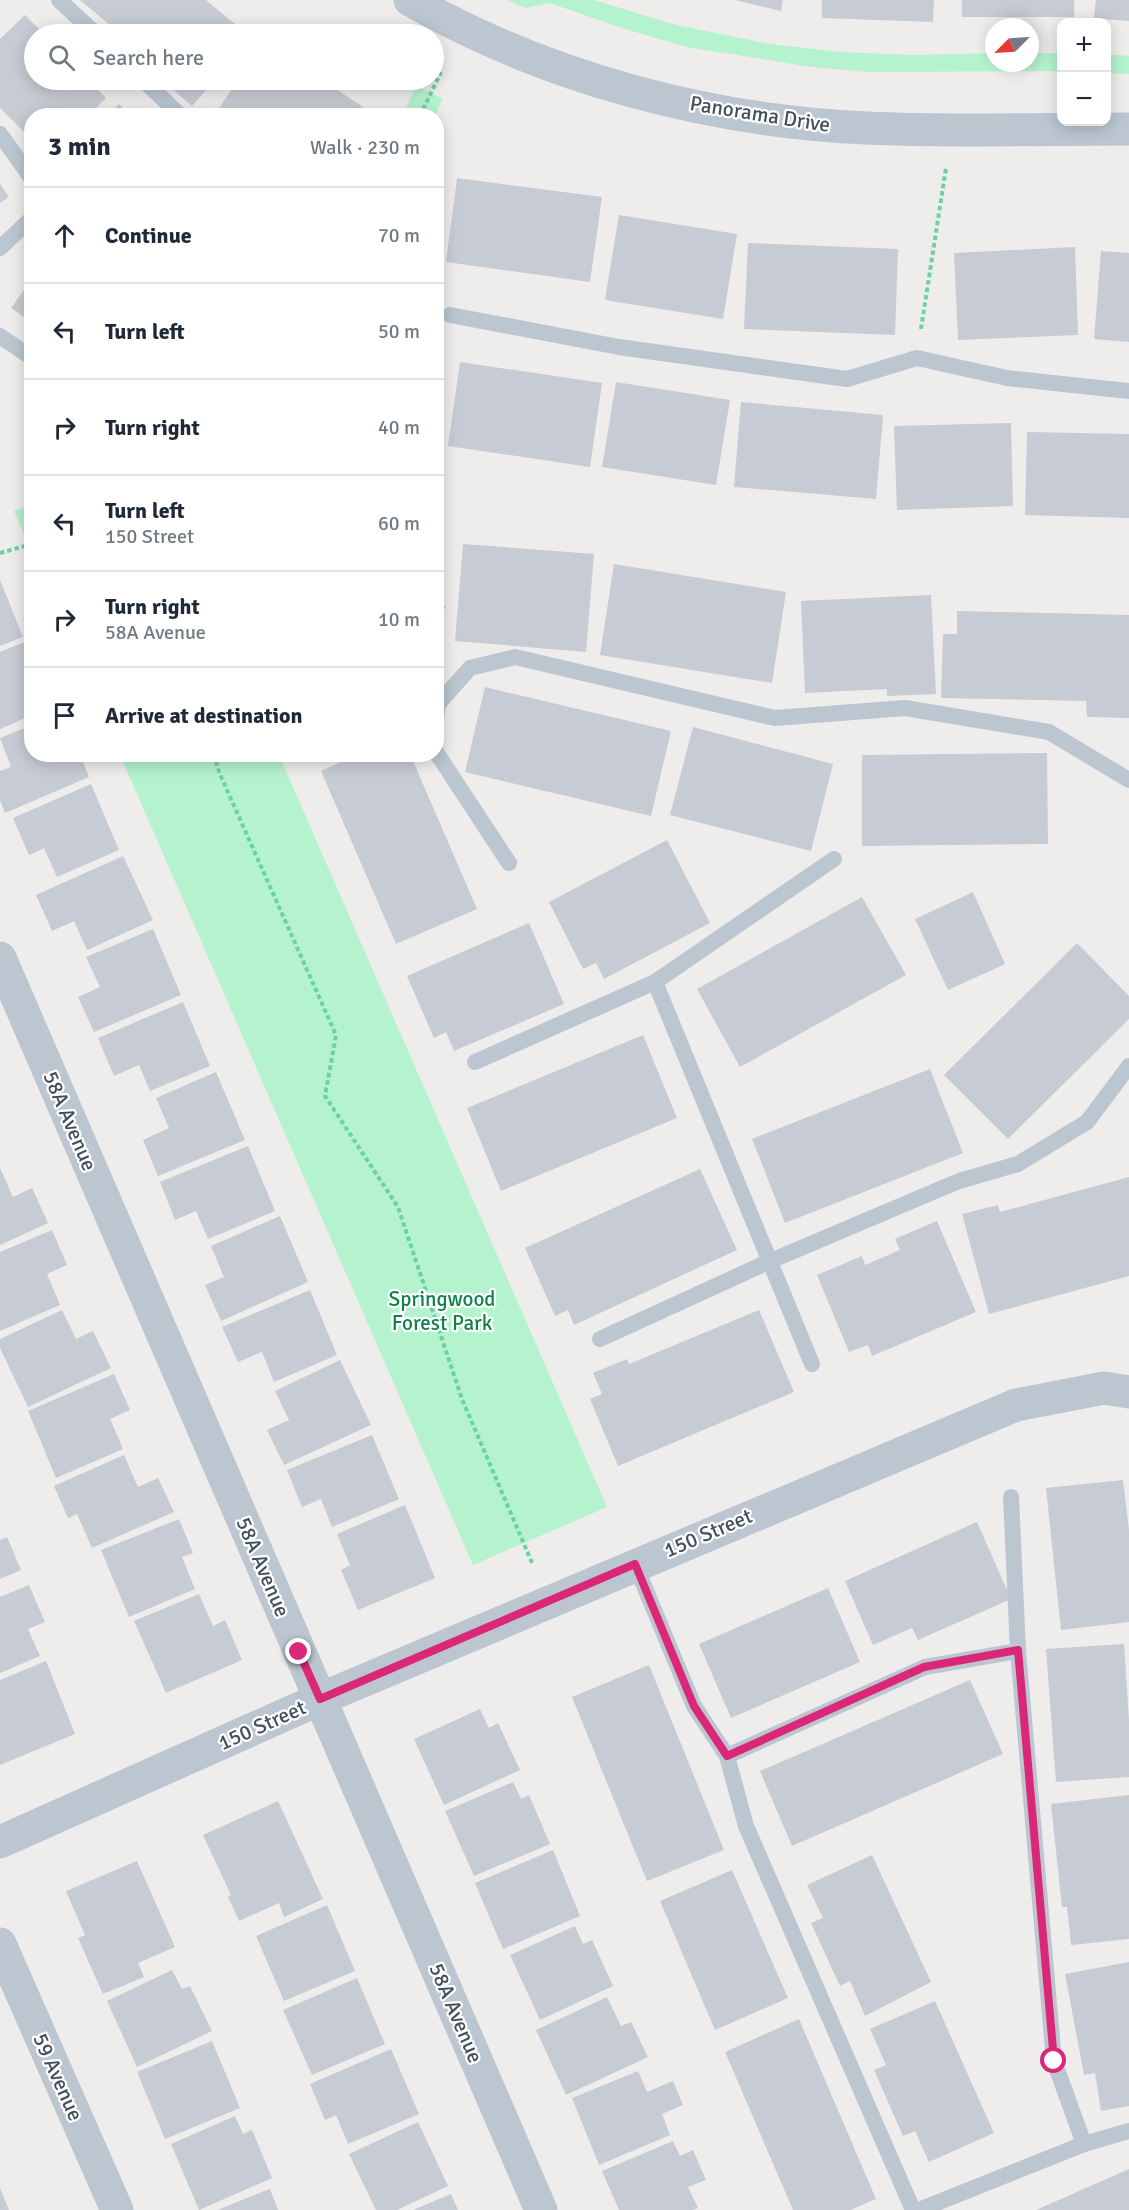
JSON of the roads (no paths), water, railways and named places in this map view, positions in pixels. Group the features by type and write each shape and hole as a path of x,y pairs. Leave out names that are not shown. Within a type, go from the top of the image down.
{"street":[{"name":"Panorama Drive","path":"410,0 462,29 595,80 667,99 741,114 865,128 1129,129"},
{"name":"58A Avenue","path":"0,958 541,2210"},
{"name":"150 Street","path":"0,1842 320,1699 1016,1405 1104,1388 1129,1392"},
{"name":"59 Avenue","path":"0,1944 117,2210"}],"lane":[{"path":"59,0 85,24"},
{"path":"154,90 173,108"},
{"path":"0,135 24,168"},
{"path":"0,248 24,226"},
{"path":"450,315 619,347 847,379 917,358 1006,378 1129,391"},
{"path":"0,336 24,352"},
{"path":"444,697 470,668 515,657 776,718 905,708 1049,732 1129,780"},
{"path":"443,762 509,863"},
{"path":"475,1062 655,982 834,858"},
{"path":"655,982 768,1262 812,1364"},
{"path":"600,1339 768,1262 959,1181 1018,1164 1087,1122 1129,1066"},
{"path":"1011,1497 1018,1650 1054,2061 1084,2144"},
{"path":"635,1564 694,1706 727,1756 746,1826 913,2210"},
{"path":"727,1756 924,1667 1018,1650"},
{"path":"919,2210 1084,2144 1129,2131"}],"park label":[{"name":"Springwood Forest Park","path":"442,1311"}]}
